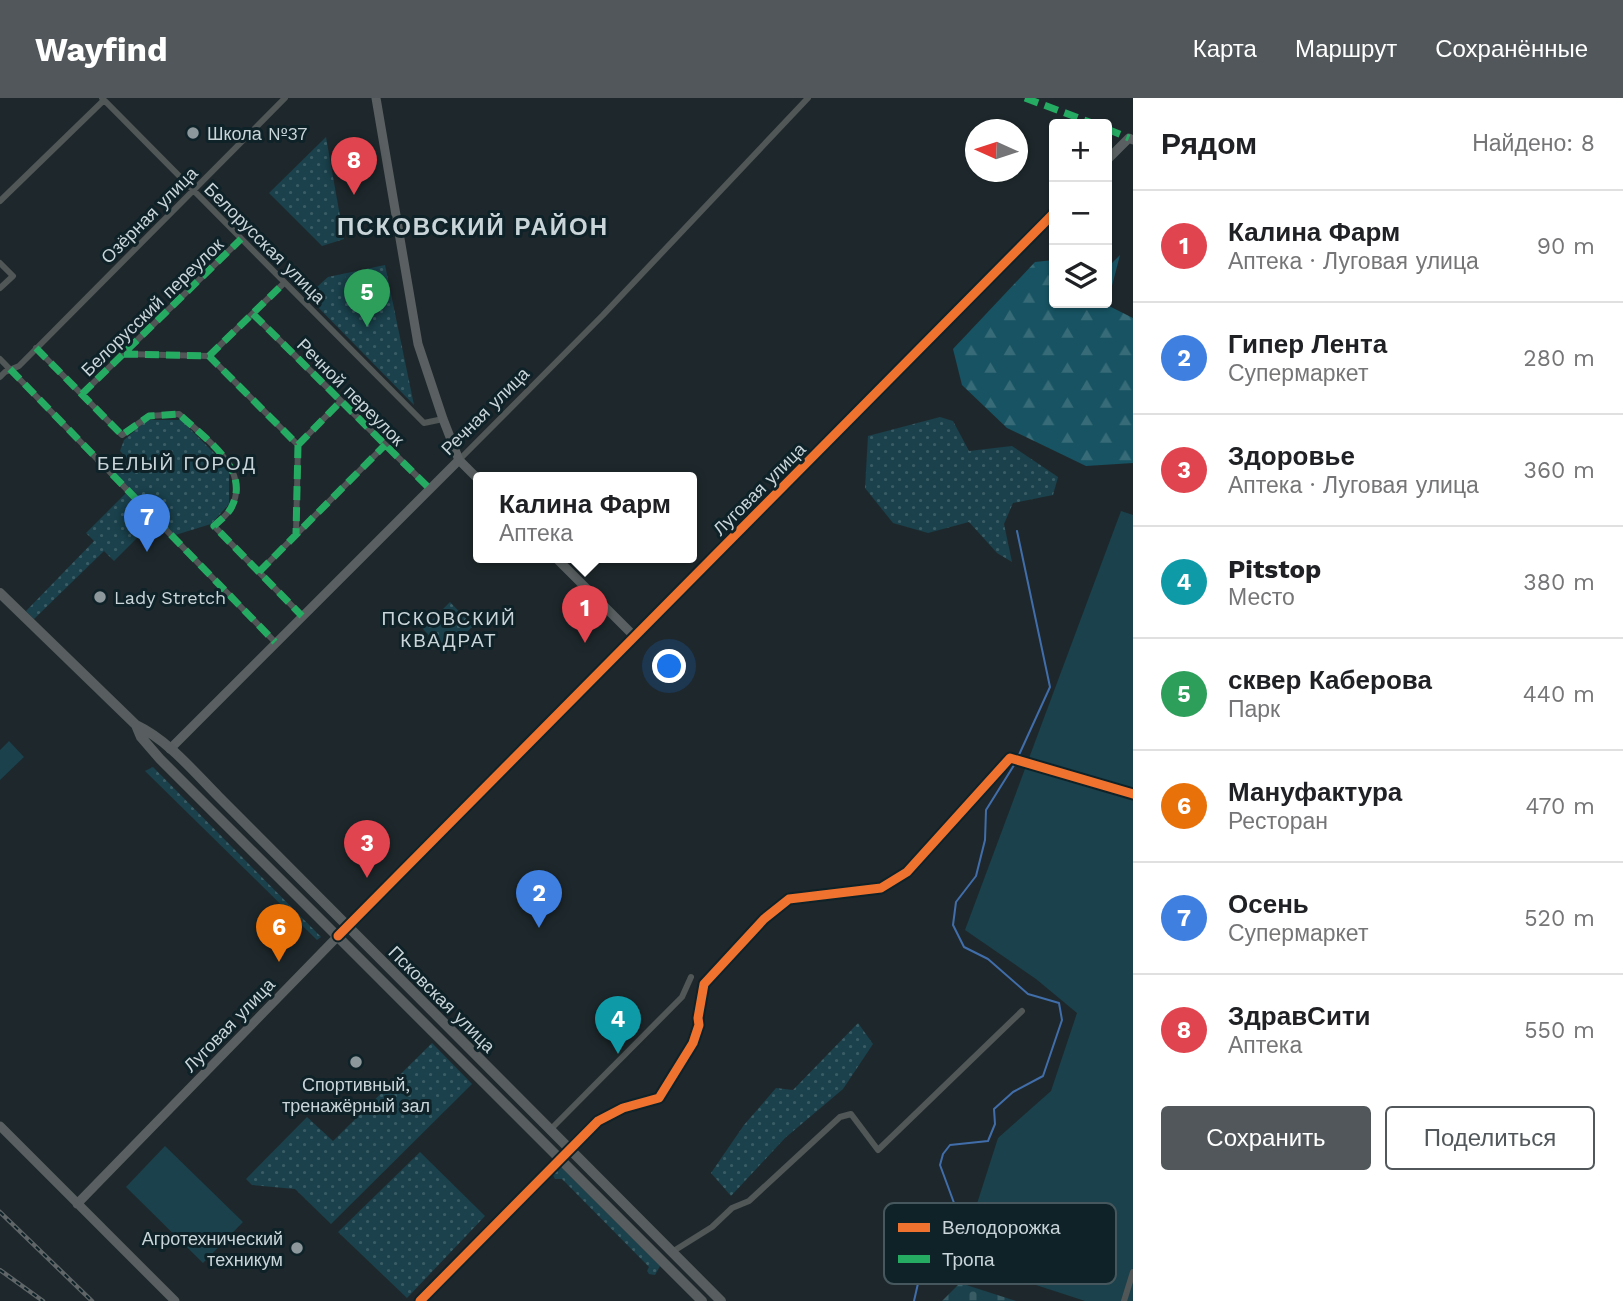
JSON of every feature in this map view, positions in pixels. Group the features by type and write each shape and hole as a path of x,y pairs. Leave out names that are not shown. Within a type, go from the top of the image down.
{"main road":[{"name":"Псковская улица","path":"0,593 136,725 148,731 170,750 219,797 721,1301"},
{"name":"Псковская улица","path":"136,725 141,737 154,753 702,1301"},
{"path":"208,806 217,807 219,797"}],"street":[{"name":"Озёрная улица","path":"0,377 19,366 285,98"},
{"path":"376,98 418,344 459,460 473,474"},
{"name":"Речная улица","path":"170,750 603,314 808,98"},
{"name":"Белорусская улица","path":"103,99 424,423 443,419"},
{"path":"0,201 103,99"},
{"path":"1112,156 1131,139"},
{"name":"Луговая улица","path":"77,1204 338,936 1049,218"},
{"name":"Белорусский переулок","path":"82,394 242,239"},
{"path":"0,263 13,276 0,288"},
{"path":"209,356 284,283"},
{"name":"Речной переулок","path":"253,314 430,489"},
{"path":"36,348 122,435 149,416 179,414 232,466 236,488 232,507 214,526 302,616"},
{"path":"124,354 209,356 298,445"},
{"path":"0,359 275,642"},
{"path":"296,534 298,445 341,401"},
{"path":"259,572 385,445"},
{"path":"561,563 635,637"},
{"path":"420,1301 598,1121 623,1108 659,1098 693,1043 699,1025 704,984 764,919 789,899 881,887 907,872 1010,758 1133,794"},
{"path":"550,1130 682,997 691,977"},
{"path":"672,1252 712,1227 732,1208 749,1201 840,1117 851,1114 878,1150 1022,1011"},
{"path":"0,1126 175,1301"},
{"path":"1124,1301 1133,1272"}],"green space":[{"path":"326,137 344,239 322,246 269,193"},
{"path":"1120,255 1112,286 1112,263"},
{"path":"1049,261 1049,308 1112,308 1133,318 1133,463 1086,466 1007,428 962,385 953,349 1035,262"},
{"path":"385,265 414,405 307,296 328,277"},
{"path":"377,269 380,288 348,294 345,275"},
{"path":"940,417 953,421 969,451 1012,446 1058,477 1053,495 1013,503 1004,524 1012,562 997,553 969,522 928,533 893,523 865,488 868,436"},
{"path":"147,420 181,420 229,468 229,504 211,524 172,536 155,520 114,561 104,551 34,619 26,611 94,541 86,533 127,492 112,477 129,460 120,451 124,440"},
{"path":"1121,511 1133,515 1133,1301 1085,1301 1033,1284 1116,1284 1116,1203 977,1203 998,1138 1051,1091 1077,1013 1036,979 965,930"},
{"path":"450,602 473,626 446,653 423,629"},
{"path":"9,741 24,757 0,780 0,750"},
{"path":"153,767 321,937 317,940 145,771"},
{"path":"858,1023 873,1044 843,1089 785,1138 731,1196 711,1173 744,1125 776,1088 793,1090"},
{"path":"432,1043 472,1084 331,1224 295,1189 252,1185 246,1179 307,1117 333,1141"},
{"path":"165,1146 243,1222 203,1263 126,1187"},
{"path":"420,1152 485,1216 407,1298 338,1232"},
{"path":"557,1167 562,1168 660,1266 655,1275 649,1274 649,1267 562,1179 555,1179 552,1173"},
{"path":"959,1284 963,1284 1016,1301 942,1301"}],"waterway":[{"path":"1017,531 1050,687 1018,757"},
{"path":"954,1203 940,1165 943,1154 950,1145 988,1141 995,1124 994,1109 1013,1092 1043,1076 1062,1020 1059,1003 1028,994 988,959 964,947 953,925 956,902 976,876 985,840 986,810 1016,762"},
{"path":"914,1301 918,1284"}],"railway":[{"path":"0,1212 92,1301"},
{"path":"0,1270 43,1301"}],"marked path":[{"path":"1025,98 1082,119"},
{"path":"1112,131 1129,138"},
{"path":"82,394 241,239"},
{"path":"209,356 284,283"},
{"path":"253,314 430,489"},
{"path":"36,348 122,435 149,416 179,414 222,454 235,479 236,492 231,509 214,526 302,616"},
{"path":"124,354 209,356 298,445 296,534"},
{"path":"10,369 275,642"},
{"path":"298,445 341,401"},
{"path":"259,572 385,445"}],"cycle path":[{"path":"338,936 1049,218"},
{"path":"420,1301 598,1121 623,1108 659,1098 693,1043 699,1025 704,984 764,919 789,899 881,888 907,872 1010,758 1133,794"}],"place":[{"name":"Школа №37","path":"193,133"},
{"name":"ЗдравСити","path":"354,195"},
{"name":"сквер Каберова","path":"367,327"},
{"name":"Осень","path":"147,552"},
{"name":"Lady Stretch","path":"100,597"},
{"name":"Калина Фарм","path":"585,643"},
{"name":"Здоровье","path":"367,878"},
{"name":"Гипер Лента","path":"539,928"},
{"name":"Мануфактура","path":"279,962"},
{"name":"Pitstop","path":"618,1054"},
{"name":"Спортивный, тренажёрный зал","path":"356,1062"},
{"name":"Агротехнический техникум","path":"297,1248"}],"district":[{"name":"ПСКОВСКИЙ РАЙОН","path":"473,227"},
{"name":"БЕЛЫЙ ГОРОД","path":"177,463"},
{"name":"ПСКОВСКИЙ КВАДРАТ","path":"449,629"}]}
